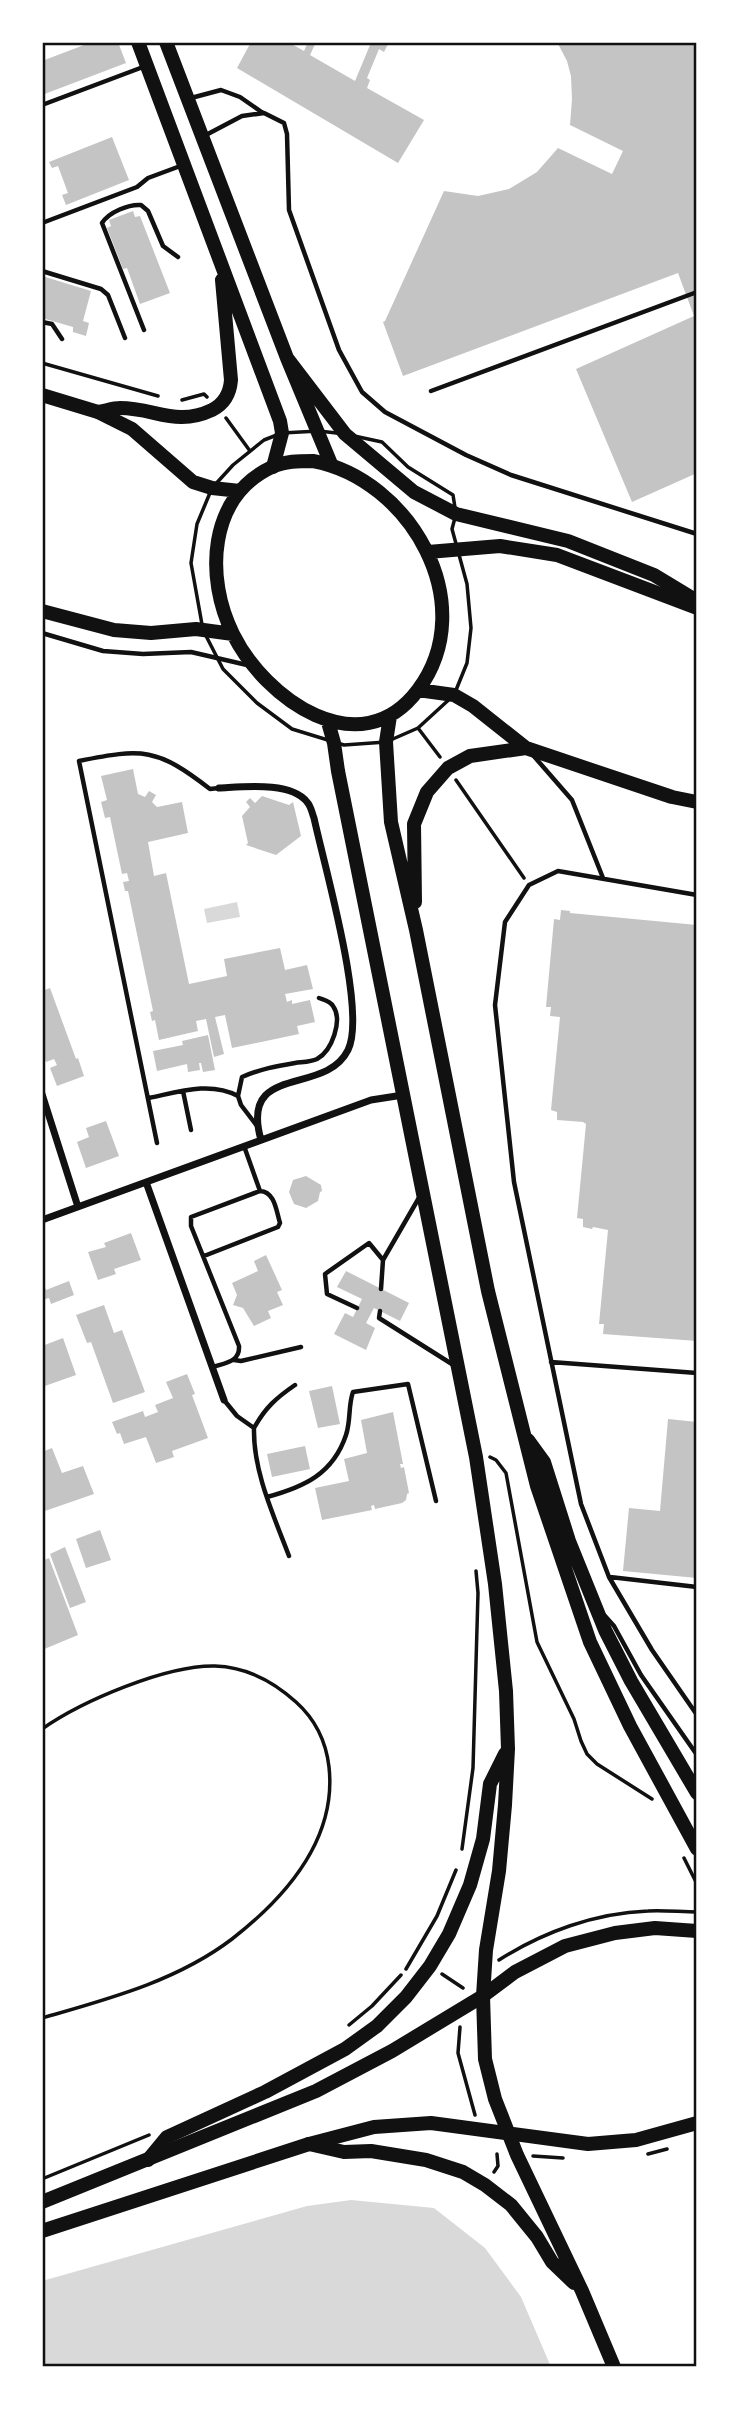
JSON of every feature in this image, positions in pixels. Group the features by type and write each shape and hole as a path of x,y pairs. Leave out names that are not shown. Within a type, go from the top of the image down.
{"main road":[{"path":"138,42 280,421 282,433 272,467"},
{"path":"166,42 287,358 331,464"},
{"path":"98,412 120,408 182,418 197,417 219,407 230,391 231,380 220,261"},
{"path":"287,358 345,434 414,492 456,514 568,541 654,575 697,601"},
{"path":"42,395 98,412 132,429 193,482 212,488 240,491"},
{"path":"313,461 331,464 372,486 402,513 428,552 443,605 441,640 430,670 418,690 390,716 369,724 345,725 328,722 285,695 256,667 233,634 223,607 217,568 218,533 229,505 254,478 287,462 313,461"},
{"path":"428,552 500,546 557,555 697,608"},
{"path":"42,611 114,630 151,633 203,630 233,634"},
{"path":"418,690 454,695 473,706 526,748 672,797 697,802"},
{"path":"390,716 386,742 391,822 488,1291 523,1433 557,1549 590,1642 629,1726 697,1849"},
{"path":"328,722 476,1457 495,1584 506,1690 508,1749 506,1805 485,1968 485,2059 507,2132 582,2291 614,2367"},
{"path":"415,930 414,824 426,792 448,768 470,757 526,748"},
{"path":"523,1433 544,1462 569,1541 592,1601 631,1681 697,1793"},
{"path":"148,2160 167,2137 265,2092 345,2049 377,2026 406,1997 430,1966 449,1934 470,1885 483,1839 490,1784 508,1749"},
{"path":"42,2202 316,2091 392,2051 483,1996 515,1972 565,1946 615,1933 655,1928 697,1931"},
{"path":"42,2231 309,2144 374,2127 431,2123 588,2144 636,2140 697,2123"},
{"path":"309,2144 344,2152 371,2151 426,2160 463,2172 511,2205 537,2236 552,2262 582,2291"}],"street":[{"path":"219,788 275,788 300,796 307,802 314,818 344,950 354,1020 353,1035 343,1058 327,1072 276,1086 268,1091 258,1113 257,1126 261,1140"},
{"path":"42,1094 78,1207"},
{"path":"42,1220 371,1100 403,1095"},
{"path":"146,1182 224,1400"}],"lane":[{"path":"42,105 147,66"},
{"path":"188,99 220,90 240,97 284,123 287,134 289,210 339,351 362,392 385,412 466,455 511,475 697,534"},
{"path":"203,136 242,116 264,113"},
{"path":"42,223 137,187 148,178 185,164"},
{"path":"144,330 102,223 107,216 132,205 141,205 148,211 163,246 178,257"},
{"path":"42,271 101,289 108,295 125,338"},
{"path":"430,391 697,292"},
{"path":"42,322 52,324 62,339"},
{"path":"42,633 103,651 143,654 191,652 256,667"},
{"path":"526,748 572,800 604,879"},
{"path":"157,1143 79,761 142,752 164,759 210,789 219,788"},
{"path":"697,895 558,871 528,885 505,922 495,1004 514,1182 581,1504 609,1577 652,1650 697,1715"},
{"path":"257,1126 241,1105 238,1096 242,1077 264,1069 316,1059 323,1054 332,1041 336,1020 335,1008 331,1002 319,999"},
{"path":"149,1098 200,1088 216,1089 238,1096"},
{"path":"183,1091 191,1130"},
{"path":"244,1146 260,1191"},
{"path":"381,1289 383,1260 424,1189"},
{"path":"204,1256 278,1227 280,1223 271,1195 267,1191 260,1191 191,1217 191,1226 239,1346 239,1353 234,1360"},
{"path":"357,1308 327,1294 325,1274 369,1243 383,1260"},
{"path":"379,1318 380,1311"},
{"path":"371,1314 458,1368"},
{"path":"213,1367 234,1360 241,1361 301,1347"},
{"path":"551,1362 697,1373"},
{"path":"267,1497 309,1483 326,1469 346,1437 350,1418 349,1402 353,1391 408,1384 436,1501"},
{"path":"289,1556 267,1497 254,1447 254,1428 275,1399 295,1385"},
{"path":"224,1400 237,1416 254,1428"},
{"path":"609,1577 697,1587"},
{"path":"592,1601 614,1626 641,1675 697,1755"}],"path":[{"path":"42,363 164,398"},
{"path":"177,402 204,394 219,407 250,451"},
{"path":"319,431 382,442 408,467 453,495 456,514 453,529 467,584 471,628 467,663 454,695 418,728 386,742 344,745 292,729 248,694 223,669 203,630 191,563 197,524 212,488 264,440 282,433 319,431"},
{"path":"418,728 528,885"},
{"path":"476,1457 491,1457 502,1465 506,1473 537,1642 574,1719 580,1741 597,1764 654,1801"},
{"path":"461,1852 473,1768 475,1733 478,1594 475,1567"},
{"path":"42,1729 91,1701 154,1678 204,1668 232,1668 260,1678 285,1692 316,1725 327,1749 330,1799 325,1822 314,1850 298,1874 278,1897 233,1938 210,1954 158,1982 42,2018"},
{"path":"678,1848 697,1884"},
{"path":"340,2032 372,2006 404,1973 437,1916 458,1865"},
{"path":"517,2155 497,2154 480,2129 468,2097 458,2053 463,1988 485,1968 559,1929 604,1915 648,1911 697,1912"},
{"path":"42,2179 157,2132"}],"shaded area":[{"path":"237,902 240,917 207,923 204,909"},
{"path":"351,2200 434,2208 485,2248 521,2297 551,2367 42,2367 42,2281 307,2206"}],"building":[{"path":"83,42 118,42 126,63 42,95 42,61 84,45"},
{"path":"251,42 288,42 304,51 308,42 316,42 310,55 355,81 370,45 363,42 389,42 384,52 379,49 367,78 370,80 367,88 424,120 398,163 237,68"},
{"path":"557,42 697,42 697,473 632,502 576,369 694,316 678,273 403,376 383,322 444,191 478,196 509,189 537,172 558,148 612,174 623,151 570,125 571,76"},
{"path":"112,137 129,180 66,205 62,195 68,193 58,166 52,168 49,162"},
{"path":"133,211 135,217 140,216 170,293 140,304 127,268 123,269 107,228 111,226 109,220"},
{"path":"42,276 91,291 83,321 89,323 86,336 73,332 73,327 42,318"},
{"path":"133,769 138,794 145,797 149,791 156,795 152,802 157,807 182,802 188,833 148,842 154,876 166,873 189,984 227,976 224,959 280,948 285,970 307,965 313,989 285,994 287,1002 292,1000 292,1004 310,1000 315,1022 297,1026 299,1034 232,1048 225,1015 215,1017 224,1054 214,1057 206,1019 196,1021 198,1031 159,1040 155,1020 152,1021 150,1012 153,1011 128,891 125,891 123,882 129,881 127,873 122,874 110,817 105,818 101,802 107,800 101,776"},
{"path":"262,796 289,805 293,802 301,836 276,855 246,845 248,843 242,816 250,807 246,802 250,798 255,803"},
{"path":"561,910 697,925 697,1341 603,1334 604,1324 599,1324 608,1230 583,1227 583,1219 577,1218 586,1124 557,1120 557,1112 551,1110 560,1017 550,1016 551,1007 546,1007 554,919 560,920"},
{"path":"50,988 84,1076 57,1086 50,1068 57,1065 54,1059 46,1062 42,1052 42,991"},
{"path":"208,1035 215,1070 203,1072 199,1063 200,1070 188,1072 187,1064 157,1071 153,1051 183,1045 182,1041"},
{"path":"106,1121 119,1156 86,1168 77,1142 89,1137 86,1128"},
{"path":"306,1176 321,1185 322,1191 318,1201 306,1208 294,1204 289,1192 293,1180"},
{"path":"131,1233 141,1260 114,1269 116,1274 98,1280 88,1252 106,1247 104,1243"},
{"path":"266,1255 282,1290 277,1292 283,1305 268,1311 271,1318 254,1326 243,1308 233,1305 237,1295 232,1283 258,1271 254,1261"},
{"path":"346,1271 409,1303 400,1321 374,1308 366,1323 375,1328 366,1350 334,1334 345,1313 353,1317 362,1299 337,1287"},
{"path":"42,1280 46,1290 69,1281 74,1295 51,1304 49,1298 42,1300"},
{"path":"104,1305 114,1333 122,1330 145,1392 113,1403 91,1342 87,1343 76,1315"},
{"path":"63,1338 76,1375 42,1387 42,1346"},
{"path":"187,1374 208,1438 172,1451 174,1457 156,1463 146,1437 124,1444 112,1422 143,1411 145,1417 158,1412 155,1405 173,1398 166,1382"},
{"path":"332,1386 340,1424 318,1428 309,1391"},
{"path":"393,1412 403,1464 400,1464 401,1468 404,1467 409,1493 406,1500 375,1509 374,1505 371,1506 372,1510 322,1520 315,1488 349,1481 344,1459 367,1453 361,1420"},
{"path":"668,1419 697,1422 697,1578 623,1571 629,1508 660,1511"},
{"path":"305,1446 310,1469 272,1477 267,1454"},
{"path":"52,1448 62,1473 83,1466 94,1494 42,1512 42,1452"},
{"path":"100,1530 111,1560 86,1568 76,1539"},
{"path":"65,1547 86,1602 70,1608 50,1554"},
{"path":"49,1558 78,1635 42,1650 42,1561"}]}
